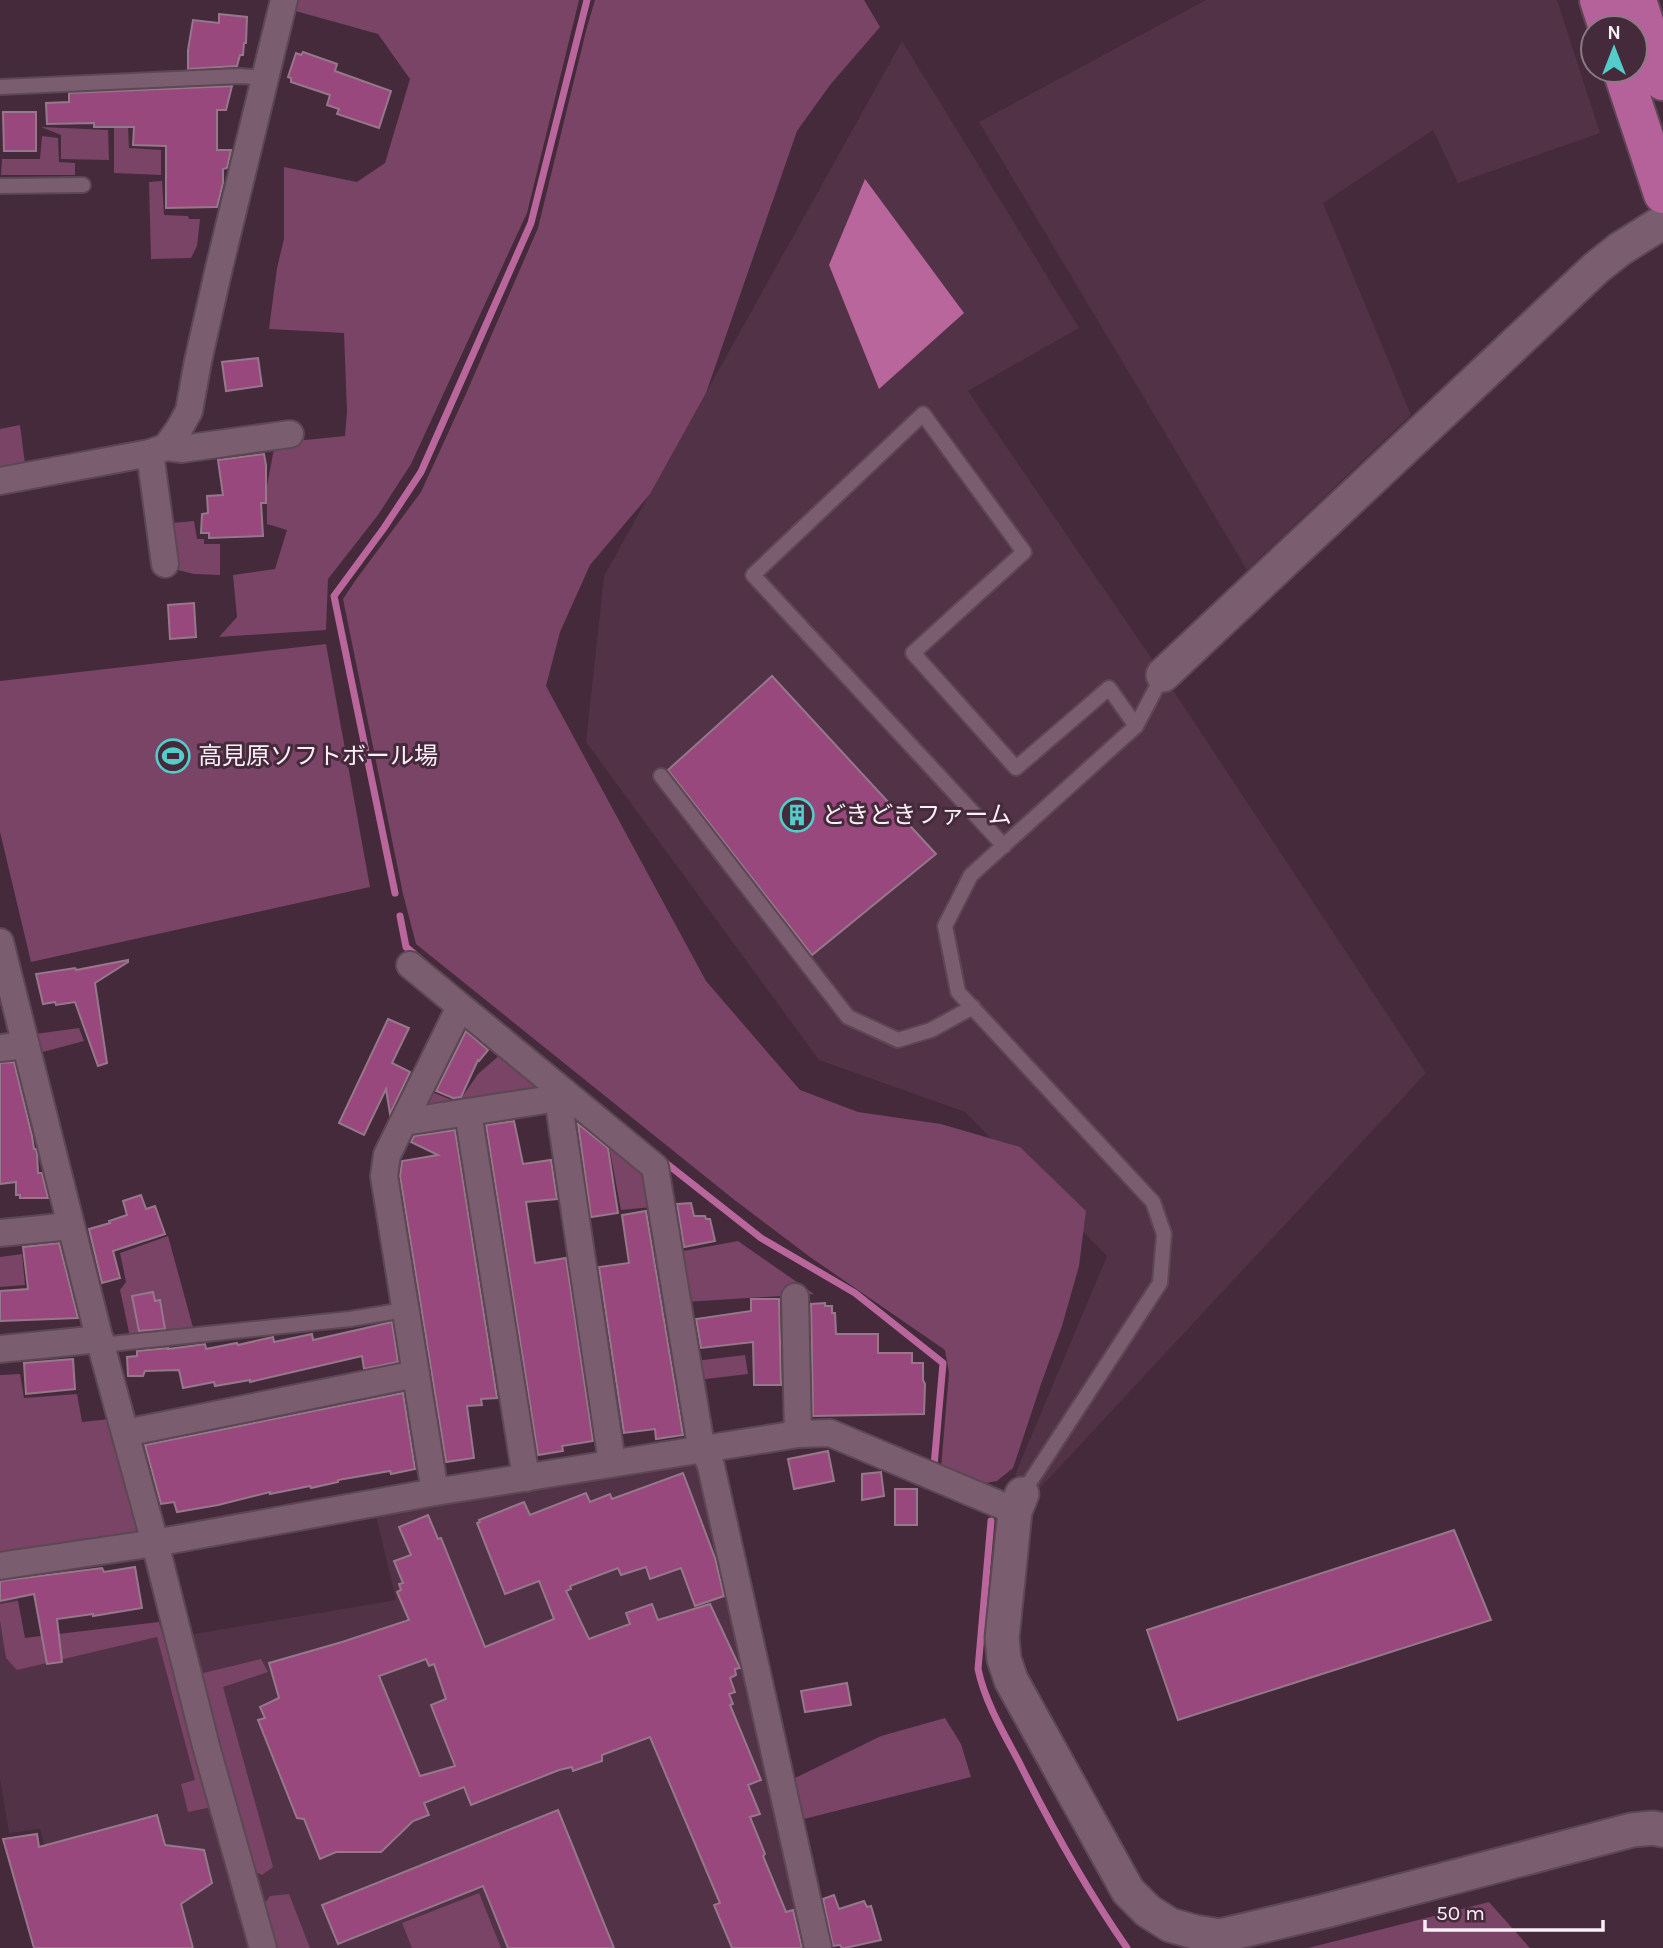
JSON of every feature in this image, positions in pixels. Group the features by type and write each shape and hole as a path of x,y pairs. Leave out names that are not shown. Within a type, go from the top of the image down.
{"highway":[{"path":"1637,0 1663,81"},
{"path":"1627,84 1663,194"}],"street":[{"path":"165,564 158,450 179,429 189,411 204,334 284,0"},
{"path":"1163,675 1596,268 1663,222"},
{"path":"0,481 158,450 290,434"},
{"path":"0,942 3,969 26,1045 100,1342 155,1543 206,1746 263,1948"},
{"path":"410,965 561,1095 655,1167 700,1440 710,1466 818,1948"},
{"path":"435,1492 384,1176 387,1154 460,1007"},
{"path":"0,1048 26,1045"},
{"path":"404,1122 561,1095"},
{"path":"561,1095 612,1463"},
{"path":"468,1112 526,1478"},
{"path":"0,1233 71,1226"},
{"path":"795,1297 798,1434"},
{"path":"0,1349 100,1342"},
{"path":"125,1433 416,1374"},
{"path":"0,1566 155,1543 612,1463 798,1434 830,1433 1019,1502 1002,1638 1004,1659 1011,1680 1128,1891 1148,1911 1170,1925 1220,1936 1632,1830 1663,1829"}],"lane":[{"path":"0,87 240,76 265,78"},
{"path":"0,186 83,185"},
{"path":"1004,846 753,575 923,414 1024,552 912,653 1016,768 1109,688 1136,726"},
{"path":"1019,1502 1160,1283 1164,1234 1153,1202 958,992 945,926 971,875 1136,726 1163,675"},
{"path":"661,776 848,1017 898,1040 931,1030 973,1007"},
{"path":"100,1342 350,1319 405,1310"}],"shaded area":[{"path":"295,0 579,0 527,213 411,464 378,515 328,579 326,630 219,637 237,617 233,575 275,569 287,530 267,524 267,486 275,443 345,436 347,412 344,333 269,329 277,268 284,239 284,167 357,182 385,163 410,79 378,34 292,10"},
{"path":"595,0 864,0 880,27 830,85 797,131 706,393 650,494 590,565 560,632 546,686 706,981 800,1090 858,1112 941,1124 1020,1147 1086,1211 1079,1266 1062,1326 1013,1468 997,1481 979,1484 941,1468 949,1373 945,1350 810,1257 732,1198 416,944 403,894 343,599 421,492 538,228"},
{"path":"1206,0 1557,0 1579,68 1579,84 1584,84 1600,133 1458,183 1433,130 1323,203 1411,415 1247,570 979,122"},
{"path":"902,41 1079,328 968,391 1163,675 1426,1073 1040,1488 1015,1475 1107,1256 965,1112 819,1060 586,742 604,576"},
{"path":"114,126 128,127 129,148 161,150 161,175 114,173"},
{"path":"41,127 108,130 109,160 61,159 61,135"},
{"path":"42,136 58,138 59,162 75,163 75,175 1,175 2,159 40,159"},
{"path":"865,179 964,313 879,389 829,265"},
{"path":"162,181 164,215 200,219 197,246 191,258 151,259 149,182"},
{"path":"20,425 25,464 0,469 0,429"},
{"path":"194,521 197,539 204,539 204,544 220,544 220,575 194,574 178,570 175,565 171,523"},
{"name":"高見原ソフトボール場","path":"326,644 370,887 31,962 0,832 0,681"},
{"path":"79,1028 84,1041 39,1053 35,1034"},
{"path":"501,1054 535,1084 532,1093 434,1109 426,1096 429,1091 452,1100 455,1094 462,1097 478,1074"},
{"path":"609,1146 646,1178 652,1207 621,1210"},
{"path":"168,1236 194,1331 130,1337 120,1290 126,1282 120,1253"},
{"path":"738,1241 814,1294 685,1302 678,1252"},
{"path":"22,1254 25,1285 0,1287 0,1257"},
{"path":"745,1355 748,1374 697,1380 695,1361"},
{"path":"20,1374 24,1398 77,1394 82,1422 110,1419 141,1538 0,1557 0,1375"},
{"path":"694,1460 704,1470 809,1948 273,1948 188,1635 396,1600 376,1516"},
{"path":"14,1576 24,1638 159,1622 251,1948 70,1948 40,1829 9,1833 0,1778 0,1578"},
{"path":"18,1601 25,1638 159,1622 212,1807 188,1812 181,1784 195,1780 157,1637 17,1670 6,1658 0,1604"},
{"path":"261,1659 268,1672 223,1687 273,1867 262,1875 251,1870 199,1674"},
{"path":"945,1718 961,1744 971,1777 800,1820 791,1780 881,1736"},
{"path":"479,1893 501,1948 412,1948 402,1923"},
{"path":"289,1894 310,1948 273,1948 262,1907 270,1896"},
{"path":"1489,1902 1530,1948 1308,1948"}],"building":[{"path":"219,14 247,17 246,43 237,66 188,69 193,20 219,23"},
{"path":"303,52 337,64 335,71 391,91 379,128 337,114 339,109 327,105 330,95 291,82 288,77 296,53 301,55"},
{"path":"232,86 226,110 217,110 217,150 231,150 227,168 223,169 223,183 217,207 166,208 166,146 133,145 134,127 94,127 94,123 47,124 46,103 69,102 69,93"},
{"path":"3,112 36,112 36,151 4,151"},
{"path":"258,358 262,386 226,391 222,362"},
{"path":"264,454 266,503 261,503 263,536 209,538 209,533 201,533 202,514 208,513 207,496 223,495 218,460"},
{"path":"194,603 196,637 170,639 168,605"},
{"name":"どきどきファーム","path":"772,676 936,854 812,955 668,770"},
{"path":"128,960 95,983 107,1063 98,1066 75,1002 43,1004 36,974"},
{"path":"388,1019 409,1028 392,1063 410,1072 390,1114 386,1089 364,1135 339,1123"},
{"path":"466,1031 488,1050 478,1060 461,1097 453,1098 436,1091"},
{"path":"14,1062 37,1153 38,1173 42,1173 48,1198 20,1198 20,1195 16,1195 16,1182 0,1184 0,1063"},
{"path":"514,1121 523,1164 551,1160 557,1199 526,1202 535,1263 566,1258 593,1441 562,1446 563,1451 538,1455 486,1125"},
{"path":"578,1124 608,1148 618,1213 591,1217"},
{"path":"455,1130 497,1398 481,1399 482,1405 467,1406 474,1458 446,1462 400,1176 402,1161 438,1155 411,1142 414,1136"},
{"path":"141,1195 146,1209 155,1206 165,1234 113,1251 120,1278 102,1283 89,1229 127,1215 123,1201"},
{"path":"691,1203 694,1216 710,1219 715,1241 684,1247 677,1204"},
{"path":"646,1211 683,1435 656,1439 655,1429 624,1433 599,1267 629,1263 622,1215"},
{"path":"59,1243 78,1318 0,1321 0,1291 28,1289 23,1247"},
{"path":"153,1292 155,1301 160,1300 165,1329 139,1331 132,1296"},
{"path":"751,1299 779,1299 781,1385 754,1385 753,1342 701,1348 696,1319 751,1311"},
{"path":"825,1303 825,1306 832,1306 832,1313 835,1313 836,1334 878,1334 878,1353 912,1353 912,1363 923,1363 924,1414 813,1416 811,1304"},
{"path":"392,1322 398,1362 364,1369 362,1356 250,1382 215,1386 214,1382 183,1388 179,1370 145,1371 143,1376 128,1376 127,1357 137,1356 137,1351 205,1344 206,1349 273,1337 274,1342 312,1334 313,1340"},
{"path":"73,1359 75,1389 26,1394 24,1363"},
{"path":"403,1393 415,1469 338,1480 311,1488 270,1492 177,1512 174,1502 161,1504 145,1445"},
{"path":"828,1451 834,1481 794,1489 788,1459"},
{"path":"881,1472 884,1496 862,1500 862,1474"},
{"path":"683,1473 715,1558 724,1596 695,1606 681,1568 650,1579 646,1567 621,1575 618,1568 570,1586 571,1589 566,1591 589,1639 630,1624 626,1613 652,1604 658,1620 710,1604 740,1668 735,1669 736,1675 730,1678 735,1692 729,1694 733,1704 730,1705 761,1780 748,1785 760,1814 750,1817 786,1912 793,1910 802,1948 732,1948 714,1905 720,1903 650,1737 602,1755 602,1761 573,1771 572,1767 559,1770 471,1805 464,1787 424,1803 429,1815 413,1821 381,1852 336,1852 320,1859 304,1819 297,1818 258,1720 265,1718 260,1707 279,1698 269,1663 409,1620 397,1592 401,1590 399,1584 403,1583 394,1561 411,1555 399,1527 428,1515 438,1539 441,1538 485,1647 554,1619 539,1581 505,1594 477,1523 479,1520 524,1502 530,1515 586,1493 590,1502 610,1494 612,1499","holes":["426,1659 429,1666 434,1664 446,1699 431,1705 455,1766 420,1776 379,1676"]},
{"path":"895,1489 917,1489 917,1525 895,1525"},
{"path":"1454,1530 1491,1620 1178,1720 1147,1630"},
{"path":"135,1567 142,1608 57,1619 62,1662 47,1664 34,1594 0,1601 0,1581 102,1568 104,1572"},
{"path":"847,1683 851,1705 805,1712 801,1691"},
{"path":"558,1810 614,1948 508,1948 483,1886 338,1944 322,1905"},
{"path":"157,1815 165,1845 204,1850 212,1883 181,1904 193,1948 34,1948 3,1839 37,1834 39,1847"},
{"path":"834,1895 839,1909 864,1901 867,1907 871,1906 881,1940 845,1948 840,1945 833,1946 823,1899"}],"waterway":[{"path":"395,893 334,596 421,472 531,223 587,0"},
{"path":"400,916 406,947 419,958"},
{"path":"662,1160 761,1238 855,1293 943,1363 934,1466"},
{"path":"991,1521 978,1669 981,1681 995,1717 1056,1833 1127,1948"}],"place":[{"name":"高見原ソフトボール場","path":"173,756"},
{"name":"どきどきファーム","path":"797,815"}]}
